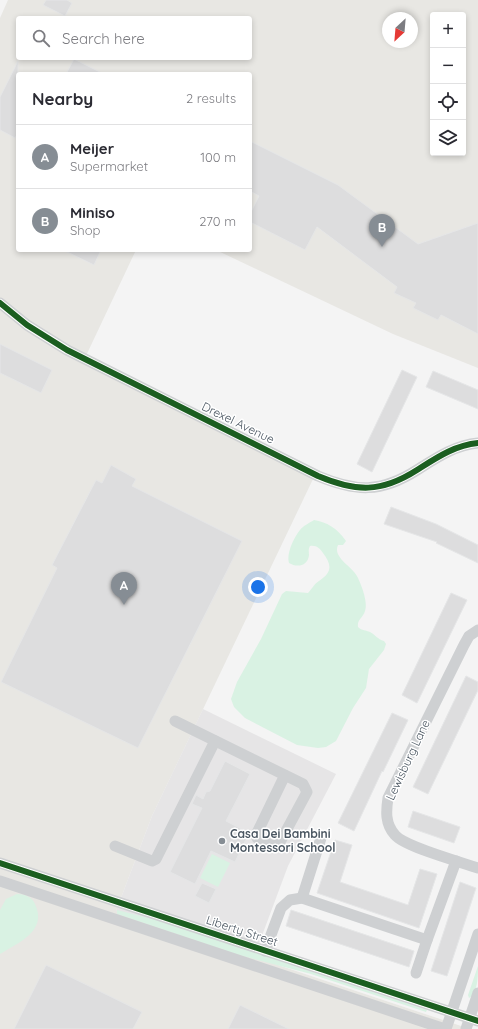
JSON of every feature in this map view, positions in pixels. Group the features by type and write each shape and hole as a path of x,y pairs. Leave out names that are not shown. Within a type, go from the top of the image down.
{"street":[{"name":"Drexel Avenue","path":"0,303 31,328 67,350 318,476 335,483 349,487 380,487 400,480 447,452 478,443"},
{"name":"Lewisburg Lane","path":"478,630 469,636 464,645 388,798 386,811 388,824 396,836 407,843 478,868"},
{"path":"175,721 215,741 285,775 303,784 307,792 279,844 276,846 257,838 256,835 285,775"},
{"path":"115,846 152,861 156,859 215,741"},
{"path":"302,898 322,838"},
{"path":"416,973 456,861"},
{"name":"Liberty Street","path":"0,863 474,1020"},
{"path":"0,881 446,1029 478,934"},
{"path":"265,950 281,908 290,900 302,898 427,940"},
{"path":"466,1029 474,1020 478,993"}],"shaded area":[{"path":"8,0 478,0 478,368 393,334 220,252 252,252 252,72 16,72 16,252 135,252 84,360 314,477 152,816 116,911 470,1029 0,1029 0,18"},
{"name":"Casa Dei Bambini Montessori School","path":"203,709 336,774 288,866 254,957 116,911 152,816"}],"green space":[{"path":"314,520 323,522 332,527 346,541 343,545 338,545 338,554 356,574 365,599 365,611 358,622 358,627 372,633 386,644 384,650 369,669 366,688 353,708 336,741 326,747 318,748 297,745 245,718 234,707 231,699 237,682 261,639 282,594 286,591 308,593 328,572 329,565 326,558 315,546 310,546 307,562 304,564 299,566 289,563 288,559 290,550 295,537 303,527"},
{"path":"212,854 230,863 218,887 200,878"},
{"path":"17,894 28,896 32,899 38,913 38,922 29,935 0,954 0,910 6,899"},
{"path":"117,910 156,920 427,1010 426,1012 311,974 239,955 117,914"},
{"path":"478,966 476,988 472,996 469,998 468,995"}],"building":[{"path":"46,0 67,0 72,3 65,16 43,5"},
{"path":"73,60 76,60 100,72 67,72"},
{"path":"18,61 18,72 16,72 15,138 0,130 0,97"},
{"path":"252,142 338,185 418,244 478,223 478,334 441,315 438,320 413,308 416,303 394,293 397,287 317,227 305,250 252,223 252,210 259,196 252,192"},
{"path":"67,252 100,252 94,265"},
{"path":"0,344 52,370 41,393 0,373"},
{"path":"402,370 417,377 372,472 357,464"},
{"path":"433,371 478,390 478,409 426,387"},
{"path":"111,465 136,479 132,486 242,541 138,748 1,682 57,568 52,565 96,480 102,483"},
{"path":"391,507 436,524 478,545 478,563 436,543 437,542 384,524"},
{"path":"451,593 467,600 417,703 402,695"},
{"path":"466,676 478,682 478,690 428,794 413,787"},
{"path":"392,713 408,720 354,831 338,823"},
{"path":"225,761 250,774 226,821 249,833 235,862 211,851 195,884 170,872 202,808 192,804 196,795 203,799 206,792 210,791"},
{"path":"413,811 460,827 454,843 408,827"},
{"path":"335,840 352,845 340,882 408,905 420,869 437,874 419,928 317,893"},
{"path":"460,882 476,888 447,976 431,971"},
{"path":"202,883 216,889 209,903 195,896"},
{"path":"291,910 414,951 409,967 286,926"},
{"path":"46,965 142,1012 133,1029 14,1029"},
{"path":"240,1005 289,1029 228,1029"}],"cycle path":[{"path":"0,303 27,325 67,350 318,476 344,485 368,488 392,483 404,478 454,449 461,446 478,443"},
{"path":"0,863 478,1021"}],"place":[{"name":"Miniso","path":"382,247"},
{"name":"Meijer","path":"124,605"},
{"name":"Casa Dei Bambini Montessori School","path":"222,841"}]}
